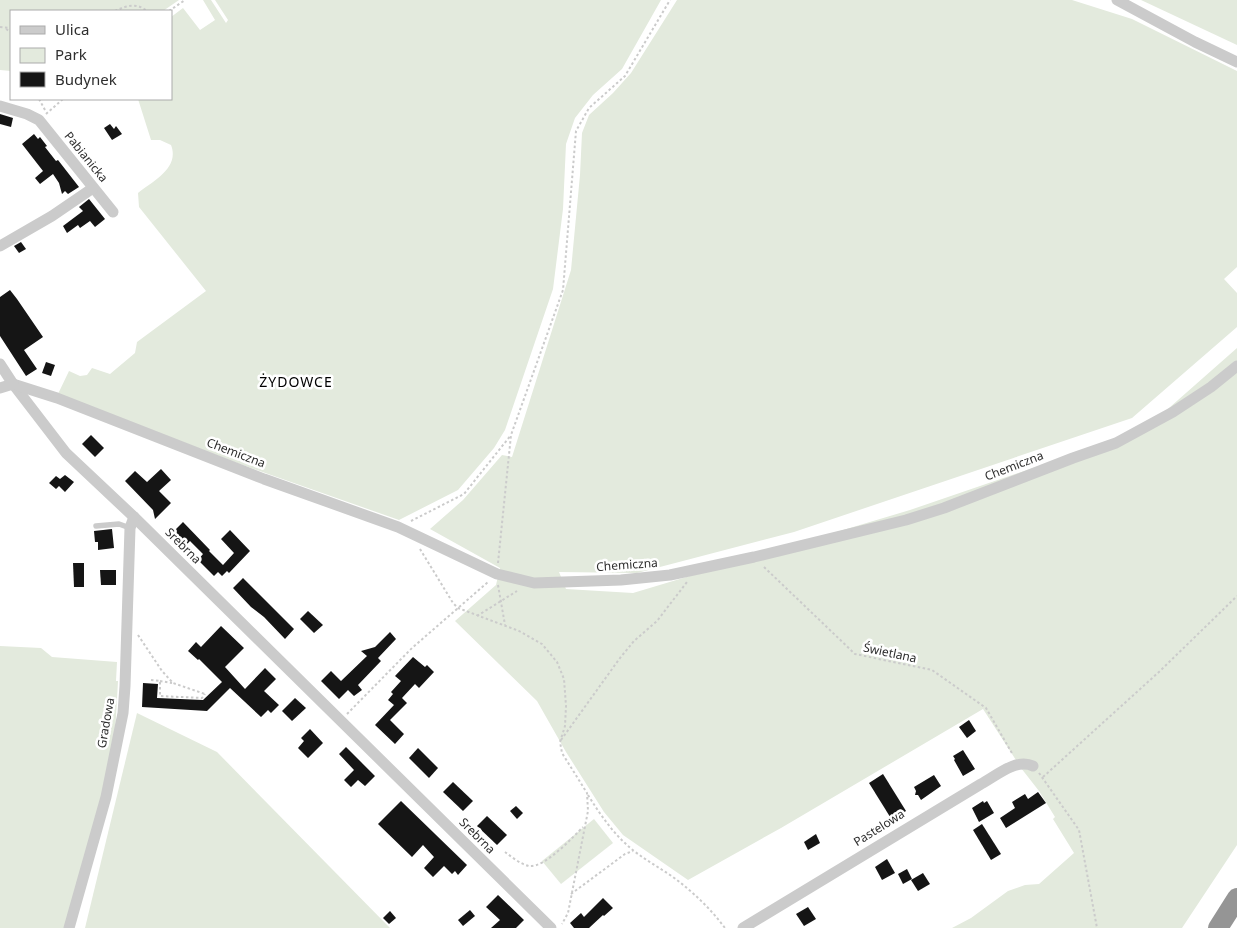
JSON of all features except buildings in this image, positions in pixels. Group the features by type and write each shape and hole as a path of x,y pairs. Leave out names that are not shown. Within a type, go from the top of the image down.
{"highway":[{"path":"1218,928 1237,898"}],"street":[{"path":"1117,0 1195,42 1237,62"},
{"name":"Pabianicka","path":"0,106 27,114 42,116 93,188 113,212"},
{"path":"0,246 52,216 93,188"},
{"name":"Srebrna","path":"0,364 66,453 132,522 340,721 551,928"},
{"name":"Chemiczna","path":"13,384 57,398 246,472 398,527 497,574 534,583 644,578 705,569 906,520 1116,443 1173,412 1211,387 1237,366"},
{"path":"0,388 13,384"},
{"name":"Gradowa","path":"69,928 106,797 125,699 132,522"},
{"path":"1018,763 1026,763 1033,766"},
{"name":"Pastelowa","path":"743,928 922,818 1018,763"}],"lane":[{"path":"96,526 132,522"}],"path":[{"path":"170,10 185,0"},
{"path":"505,625 497,574 511,435 563,290 576,131 589,108 625,76 670,0"},
{"path":"116,10 126,6 136,5 145,10"},
{"path":"39,100 42,116 62,100"},
{"path":"398,527 464,494 511,435"},
{"path":"411,534 453,603 458,608 505,625 542,644 557,662 564,679 566,706 565,726 560,742 562,753 604,821 634,851 693,892 713,912 725,928"},
{"name":"Świetlana","path":"754,557 855,654 932,670 986,708 1018,763"},
{"path":"560,742 634,641 657,621 689,580 705,569"},
{"path":"340,721 412,648 497,574"},
{"path":"477,616 510,594 534,583"},
{"path":"1096,928 1079,830 1042,777 1160,671 1237,596"},
{"path":"127,626 132,627 162,671 173,683"},
{"path":"152,680 160,681 173,683 205,694 202,698 160,696 160,681"},
{"path":"559,928 568,913 588,810 587,794"},
{"path":"505,852 522,864 533,866 546,860 558,851 585,825"},
{"path":"571,894 625,854 634,851"}],"green space":[{"path":"0,0 179,0 164,10 10,10 10,71 0,70"},
{"path":"203,0 211,0 226,23 228,20 215,0 661,0 622,69 593,95 575,118 566,144 563,209 553,289 505,430 494,448 458,490 399,520 237,463 58,394 69,371 80,376 87,375 92,368 110,374 135,353 137,342 206,291 139,207 138,193 164,173 172,161 173,153 171,145 160,140 151,140 138,100 172,100 172,16 183,8 200,30 215,20"},
{"path":"677,0 1072,0 1132,19 1237,71 1237,267 1224,279 1237,293 1237,327 1132,418 794,532 637,573 559,572 566,589 633,593 910,510 1144,430 1237,348 1237,845 1182,928 952,928 971,918 1008,891 1025,885 1039,884 1074,853 1053,819 1055,817 1039,791 1021,768 983,709 781,828 688,880 623,835 604,812 566,752 537,701 455,621 496,585 500,568 430,529 463,500 502,455 512,457 571,270 582,133 589,115 631,73"},
{"path":"1141,0 1237,0 1237,45"},
{"path":"0,646 41,648 52,657 117,662 116,681 118,681 115,735 98,816 65,928 0,928"},
{"path":"137,713 217,752 390,928 85,928"},
{"path":"594,819 613,843 561,884 542,861"}],"district":[{"name":"ŻYDOWCE","path":"296,382"}]}
